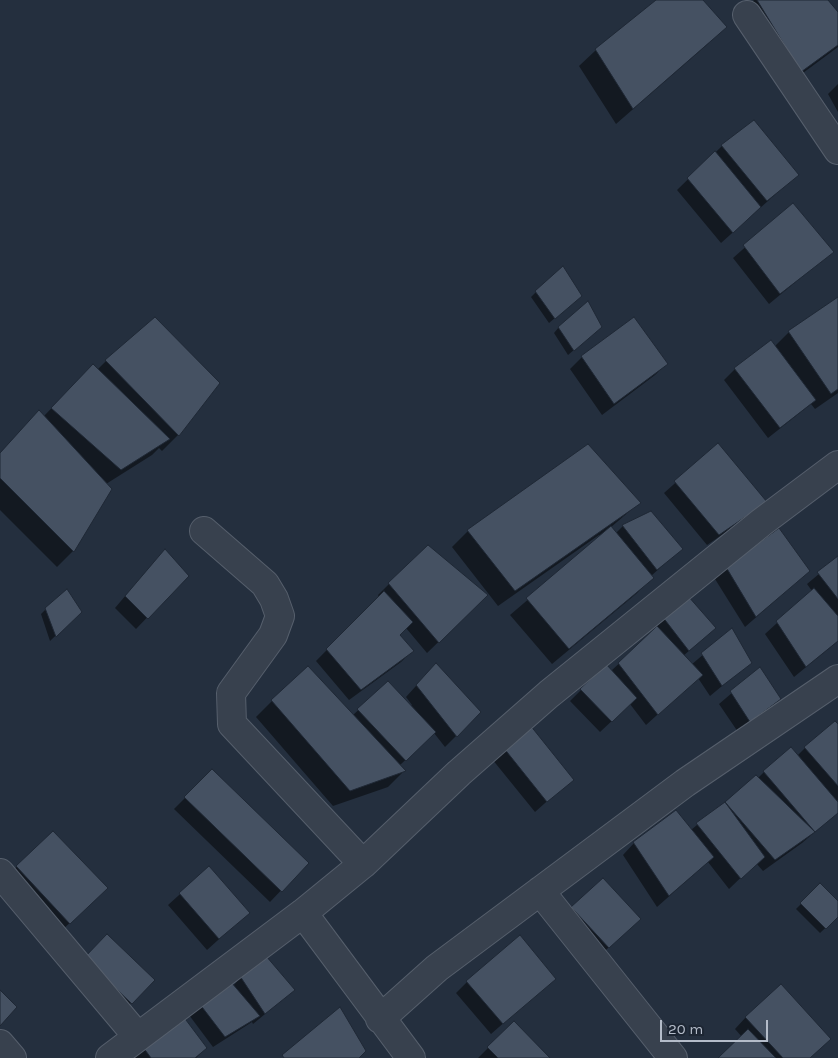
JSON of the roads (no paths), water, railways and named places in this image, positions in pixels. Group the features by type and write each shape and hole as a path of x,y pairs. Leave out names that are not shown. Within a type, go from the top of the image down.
{"street":[{"path":"747,15 838,150"},
{"path":"110,1058 303,913 363,864 459,773 549,694 762,522 838,465"},
{"path":"204,531 265,584 274,599 280,616 273,635 231,693 232,724 363,864"},
{"path":"380,1019 437,968 685,782 838,679"},
{"path":"0,873 138,1037"},
{"path":"540,891 673,1058"},
{"path":"303,913 380,1019 411,1058"},
{"path":"0,1044 12,1058"}]}
